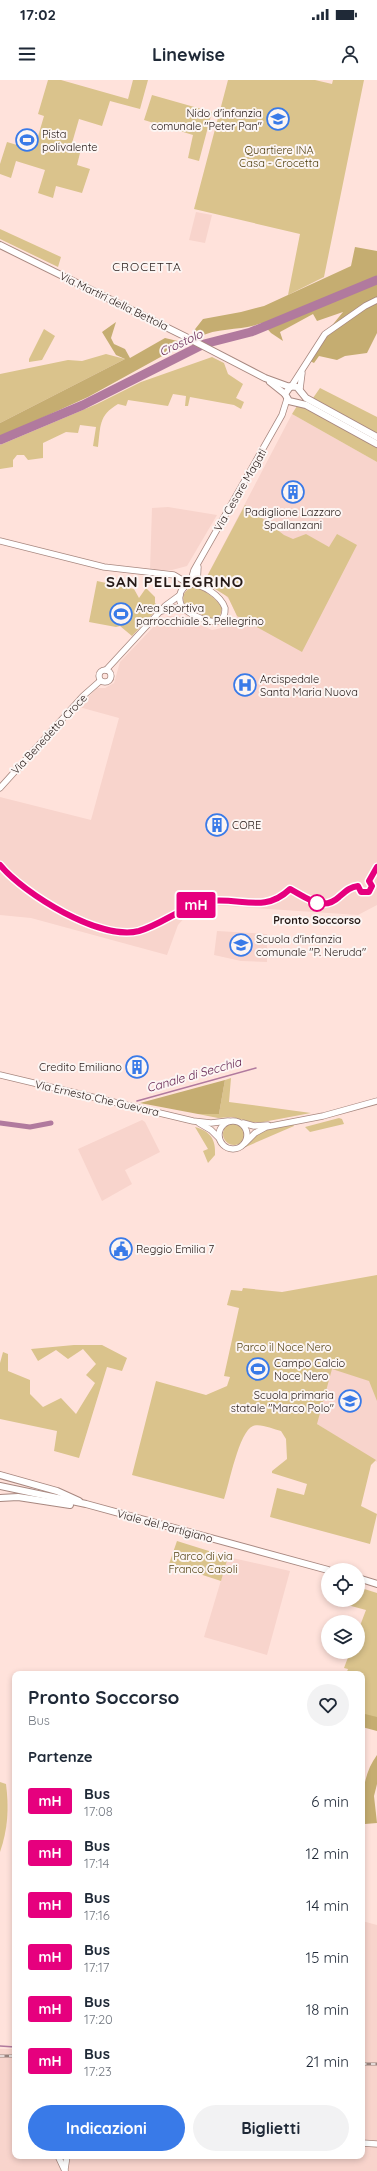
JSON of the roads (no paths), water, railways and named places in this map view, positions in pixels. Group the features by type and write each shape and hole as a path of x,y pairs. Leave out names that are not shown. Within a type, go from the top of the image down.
{"main road":[{"name":"Via Martiri della Bettola","path":"0,245 265,378"},
{"path":"265,378 301,391 306,398 377,437"},
{"path":"265,378 286,396 296,402 306,405 377,444"},
{"path":"286,396 291,387"},
{"path":"296,402 301,391"},
{"path":"0,1475 57,1491 86,1504"},
{"name":"Viale del Partigiano","path":"0,1486 86,1504 321,1568"},
{"path":"0,1498 18,1497 55,1504 93,1506"},
{"path":"365,1580 377,1584"}],"street":[{"path":"291,387 325,334 365,306 377,300"},
{"path":"301,391 303,370"},
{"name":"Via Cesare Magati","path":"190,584 194,570 282,415 286,396"},
{"name":"Via Cesare Magati","path":"282,415 296,402"},
{"path":"0,541 104,567 179,577 190,584 197,585 220,598 225,608 224,615 218,621 209,621 183,608 170,608 160,612"},
{"name":"Via Cesare Magati","path":"197,585 198,565"},
{"path":"106,670 110,674 110,680 105,683 100,681 99,674 106,670 160,612 180,595 182,589 179,577"},
{"path":"182,589 190,584"},
{"path":"180,595 183,608"},
{"name":"Via Benedetto Croce","path":"0,788 68,712 100,681"},
{"name":"Via Ernesto Che Guevara","path":"0,1075 193,1121 211,1123 228,1121"},
{"path":"274,1125 255,1133 236,1149 230,1149 223,1145 219,1138 221,1128 228,1121 241,1122 254,1126 274,1125 323,1116 377,1102"},
{"name":"Via Ernesto Che Guevara","path":"193,1121 207,1127 219,1138"},
{"path":"241,1122 248,1133 244,1143"},
{"path":"365,2143 377,2144"},
{"path":"59,2159 65,2171"},
{"path":"65,2171 67,2159"}],"waterway":[{"name":"Crostolo","path":"0,440 83,405 204,344 251,332 377,280"},
{"name":"Canale di Secchia","path":"137,1101 256,1068"},
{"name":"Canale di Secchia","path":"0,1123 30,1127 51,1123"},
{"path":"0,2046 12,2047"}],"railway":[{"path":"0,2056 12,2056"},
{"path":"365,2064 377,2064"}],"place":[{"name":"Nido d'infanzia comunale \"Peter Pan\"","path":"278,119"},
{"name":"Pista polivalente","path":"27,140"},
{"name":"Padiglione Lazzaro Spallanzani","path":"293,492"},
{"name":"Area sportiva parrocchiale S. Pellegrino","path":"121,614"},
{"name":"Arcispedale Santa Maria Nuova","path":"245,685"},
{"name":"CORE","path":"217,825"},
{"name":"Pronto Soccorso","path":"317,903"},
{"name":"Scuola d'infanzia comunale \"P. Neruda\"","path":"241,945"},
{"name":"Credito Emiliano","path":"137,1067"},
{"name":"Reggio Emilia 7","path":"121,1249"},
{"name":"Campo Calcio Noce Nero","path":"258,1369"},
{"name":"Scuola primaria statale \"Marco Polo\"","path":"350,1401"}],"district":[{"name":"CROCETTA","path":"147,267"},
{"name":"SAN PELLEGRINO","path":"175,582"}],"park label":[{"name":"Quartiere INA Casa - Crocetta","path":"279,156"},
{"name":"Parco il Noce Nero","path":"284,1347"},
{"name":"Parco di via Franco Casoli","path":"203,1562"}]}
